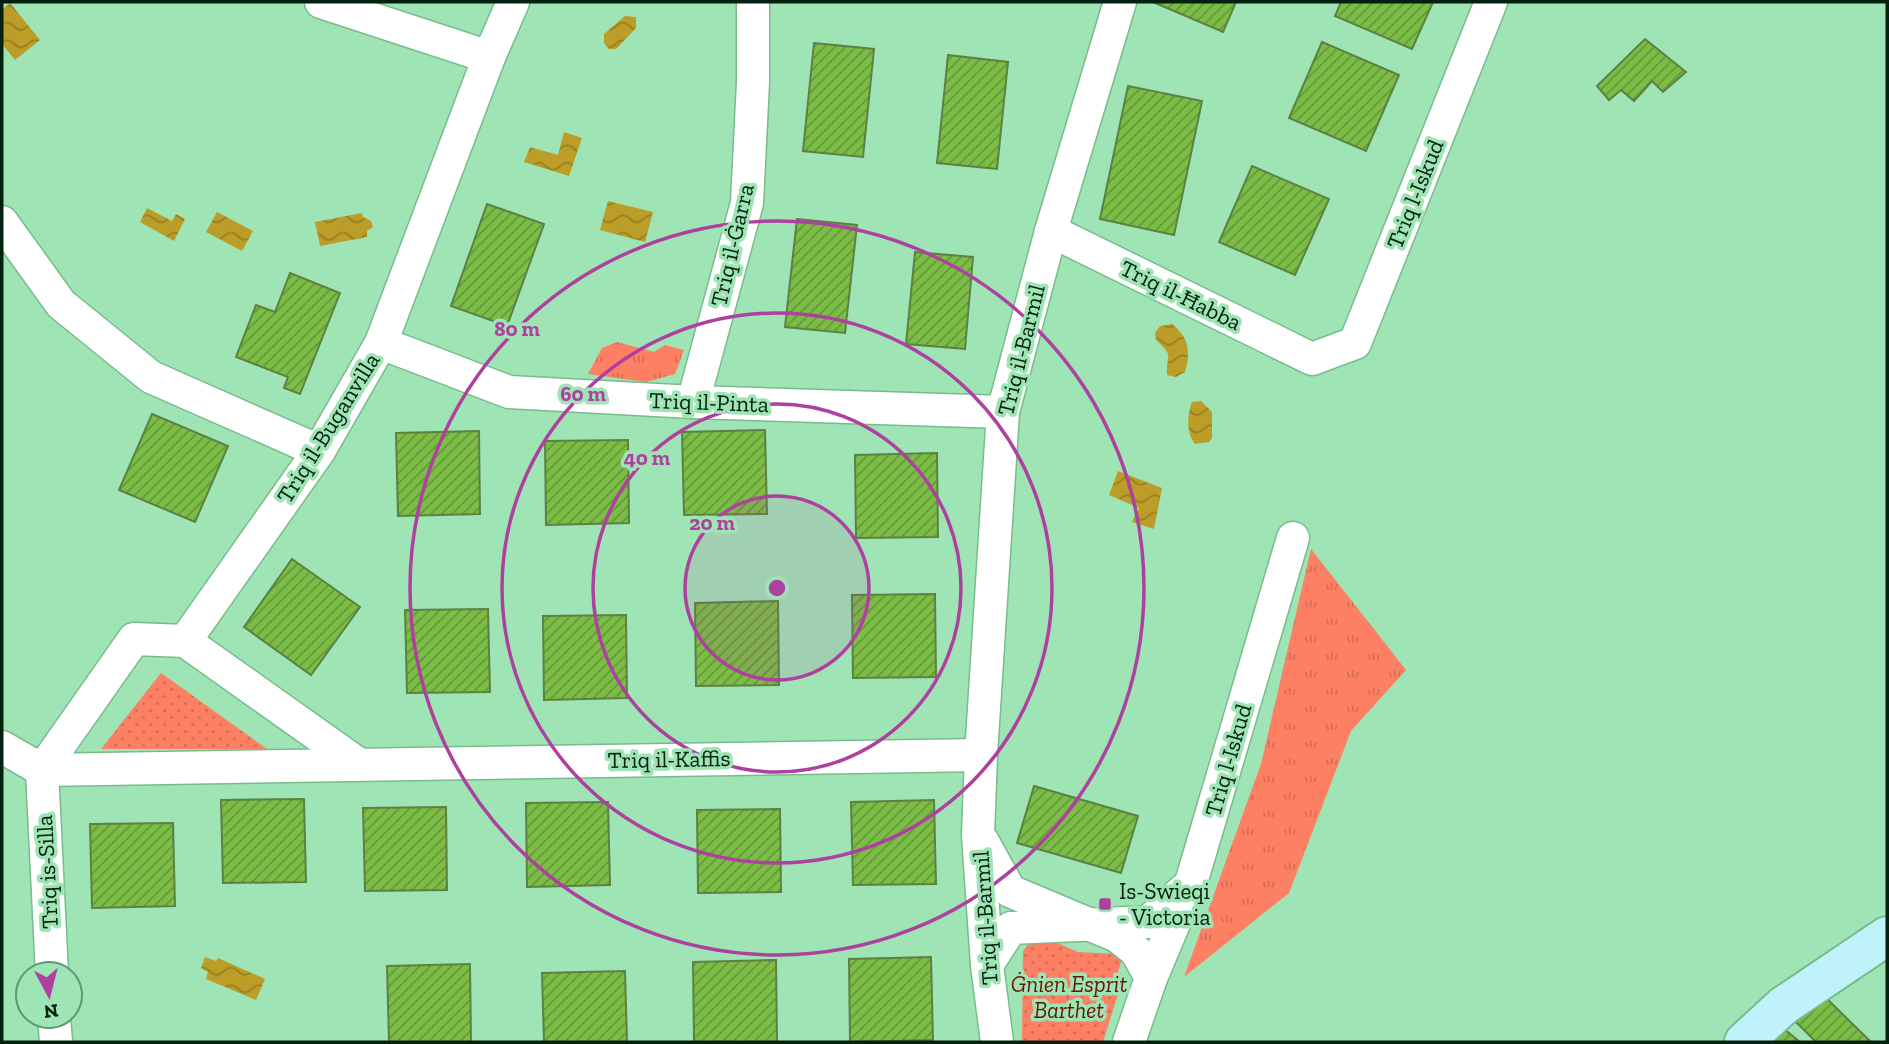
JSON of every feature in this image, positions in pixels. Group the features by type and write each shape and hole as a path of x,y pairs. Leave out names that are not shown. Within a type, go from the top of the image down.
{"main road":[{"path":"1744,1042 1783,1006 1887,936"}],"street":[{"path":"321,2 489,57"},
{"name":"Triq il-Buganvilla","path":"185,641 319,450 381,343 489,57 513,2"},
{"name":"Triq il-Ġarra","path":"693,402 747,202 753,82 753,2"},
{"name":"Triq il-Barmil","path":"997,1042 986,965 978,835 1003,412 1051,231 1120,2"},
{"name":"Triq l-Iskud","path":"1312,359 1355,343 1491,2"},
{"path":"2,222 61,304 151,377 319,450"},
{"name":"Triq il-Ħabba","path":"1051,231 1312,359"},
{"name":"Triq il-Pinta","path":"381,343 509,392 693,402 1003,412"},
{"name":"Triq l-Iskud","path":"1129,1042 1151,978 1191,883 1293,538"},
{"path":"2,747 42,770 134,639 185,641 357,763"},
{"name":"Triq il-Kaffis","path":"42,770 981,755"},
{"name":"Triq is-Silla","path":"42,770 51,960"},
{"name":"Triq il-Barmil","path":"978,835 1010,891 1084,923 1148,922 1191,883"},
{"path":"986,965 1011,928 1084,923 1117,936 1136,951 1151,978"}],"green space":[{"path":"617,342 654,352 665,345 684,350 675,374 646,382 588,374 602,348"},
{"path":"1311,549 1406,670 1351,731 1289,893 1184,977 1261,764"},
{"path":"161,673 267,749 101,749"},
{"name":"Ġnien Esprit Barthet","path":"1033,938 1048,939 1078,952 1118,954 1122,959 1118,972 1124,975 1103,1042 1022,1042 1023,951"}],"water":[{"path":"10,3 40,40 15,60 2,44 2,10"},
{"path":"625,16 636,17 636,28 616,49 609,49 604,43 604,34"},
{"path":"564,132 582,138 569,176 524,162 530,147 558,155"},
{"path":"608,201 653,212 645,242 600,230"},
{"path":"147,208 172,221 176,214 185,219 174,241 140,222"},
{"path":"217,212 253,231 242,251 206,232"},
{"path":"362,213 363,217 371,221 373,227 367,231 367,237 320,246 315,222"},
{"path":"1172,324 1182,334 1188,352 1185,372 1176,377 1167,375 1168,353 1156,340 1155,333 1160,326"},
{"path":"1201,401 1212,412 1212,438 1209,442 1195,444 1189,429 1189,412 1192,402"},
{"path":"1118,471 1162,488 1154,529 1132,522 1139,508 1109,495"},
{"path":"205,957 216,961 218,958 265,979 256,1000 206,979 208,972 201,968"}],"building":[{"path":"1153,2 1236,2 1223,32"},
{"path":"1341,2 1433,2 1412,49 1335,16"},
{"path":"1645,39 1686,72 1663,92 1652,81 1634,101 1621,90 1609,100 1597,86"},
{"path":"1322,42 1399,75 1366,151 1289,118"},
{"path":"814,43 874,49 863,157 803,151"},
{"path":"948,55 1008,62 997,169 937,163"},
{"path":"1128,86 1202,101 1174,235 1100,219"},
{"path":"1252,166 1329,199 1295,275 1219,242"},
{"path":"487,204 544,224 507,326 451,306"},
{"path":"797,219 857,225 845,333 785,327"},
{"path":"915,252 973,257 965,349 906,344"},
{"path":"290,273 340,293 300,394 284,388 288,377 236,357 256,305 275,312"},
{"path":"152,414 228,446 195,522 119,490"},
{"path":"765,430 767,514 684,515 682,432"},
{"path":"479,431 480,514 398,516 396,433"},
{"path":"628,440 629,523 546,525 545,441"},
{"path":"937,453 938,537 856,538 855,455"},
{"path":"292,559 360,607 311,675 244,627"},
{"path":"935,594 936,677 853,678 852,595"},
{"path":"778,601 779,685 696,686 695,603"},
{"path":"488,609 490,692 407,693 405,610"},
{"path":"626,615 627,698 544,700 543,616"},
{"path":"1034,786 1138,816 1121,873 1017,843"},
{"path":"304,799 306,882 223,883 221,800"},
{"path":"934,800 936,884 853,885 851,802"},
{"path":"608,802 610,885 527,887 526,803"},
{"path":"446,807 447,890 365,891 363,808"},
{"path":"780,809 781,892 698,893 697,810"},
{"path":"173,823 175,906 92,908 90,824"},
{"path":"931,957 933,1040 850,1042 849,959"},
{"path":"776,960 777,1042 694,1042 693,962"},
{"path":"470,964 471,1042 389,1042 387,966"},
{"path":"625,971 627,1042 544,1042 542,973"},
{"path":"1819,991 1871,1042 1816,1042 1787,1013"},
{"path":"1778,1024 1800,1042 1757,1042"}],"place":[{"name":"Is-Swieqi - Victoria","path":"1105,904"}]}
